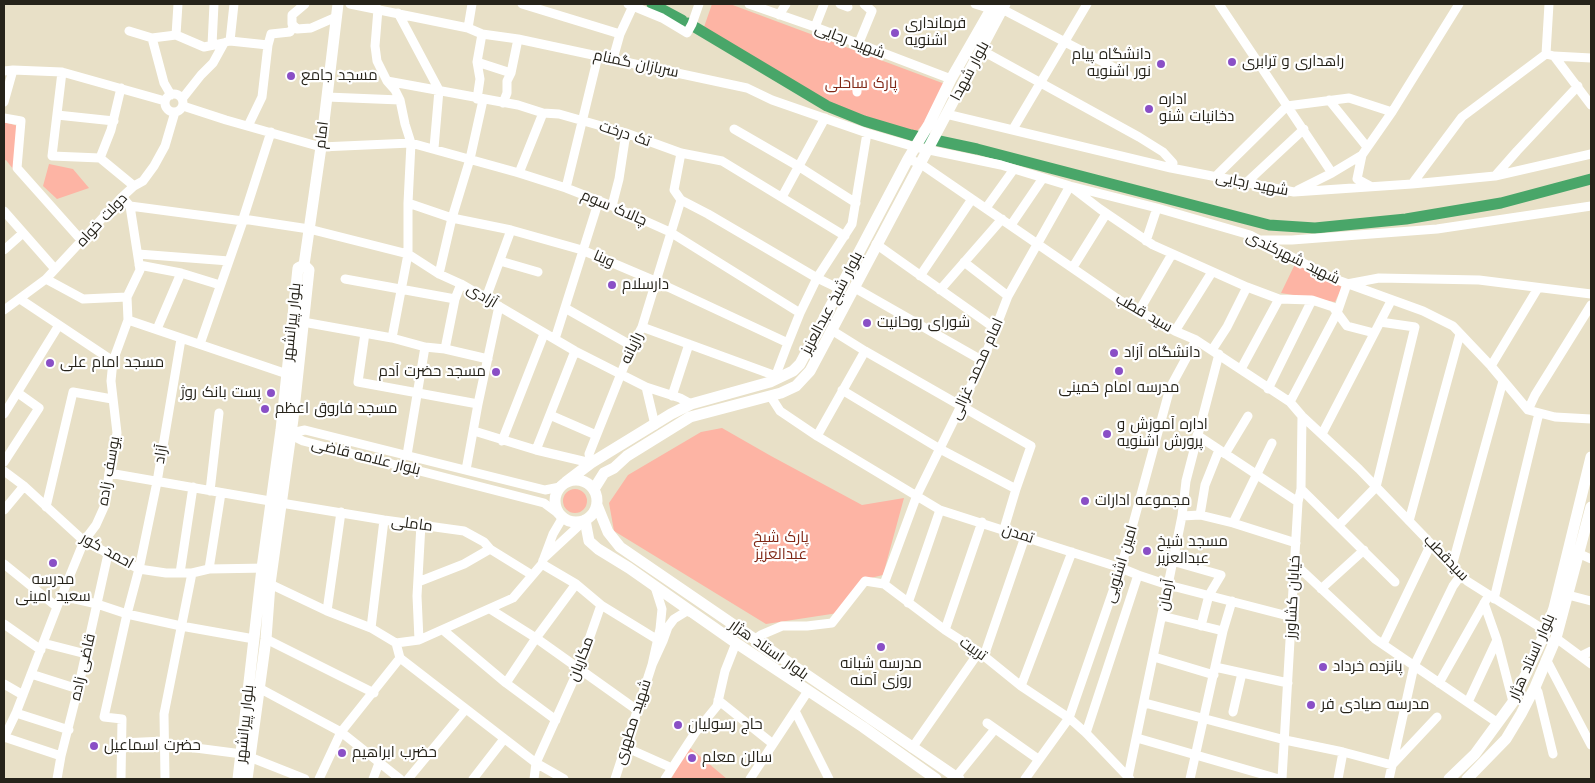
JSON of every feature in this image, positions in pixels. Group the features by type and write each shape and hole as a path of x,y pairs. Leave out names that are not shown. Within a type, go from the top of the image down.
{"main road":[{"name":"امام","path":"304,265 321,147 338,4"},
{"name":"بلوار شهدا","path":"931,144 982,50 998,6"},
{"name":"بلوار شهدا","path":"917,144 951,79 998,6"},
{"name":"بلوار شیخ عبدالعزیز","path":"563,484 591,463 671,414 691,404 762,384 793,371 800,364 917,144"},
{"name":"بلوار شیخ عبدالعزیز","path":"594,489 604,473 614,468 626,456 690,417 771,397 796,386 800,382 810,371 833,331 876,244 931,144"},
{"name":"بلوار پیرانشهر","path":"247,779 246,755 254,639 267,568 303,322 309,270 304,265 298,268 287,374 286,432"},
{"path":"762,384 771,397"},
{"name":"بلوار استاد هژار","path":"1467,779 1506,739 1535,687 1546,659 1554,608 1591,457"},
{"path":"578,480 590,484 594,489 598,500 593,514 585,520 573,522 563,517 556,506 557,492 563,484 578,480"},
{"name":"بلوار استاد هژار","path":"597,505 604,525 620,547 957,778"},
{"name":"بلوار استاد هژار","path":"1449,779 1475,754 1513,702 1551,634 1568,595 1591,512"},
{"name":"بلوار استاد هژار","path":"585,520 588,541 598,549 808,690 936,779"},
{"name":"بلوار پیرانشهر","path":"238,779 246,755 260,688 270,584 267,568"},
{"path":"655,587 662,576"},
{"path":"736,643 743,632"}],"street":[{"path":"176,36 178,4"},
{"path":"212,45 214,4"},
{"path":"152,38 168,98 167,109 180,106 227,42 234,4"},
{"path":"305,4 292,14 292,24 297,29 311,28 336,17"},
{"name":"سربازان گمنام","path":"350,4 366,5 468,28 482,34 518,39 747,88 772,100 867,133 917,144 931,144"},
{"path":"468,28 472,4"},
{"path":"522,4 620,34"},
{"path":"613,59 630,5 662,18 687,33 699,4"},
{"name":"شهید رجایی","path":"751,4 951,79"},
{"path":"779,15 786,4"},
{"path":"815,27 824,4"},
{"path":"858,45 872,11 864,4"},
{"path":"975,4 998,6 1128,75"},
{"path":"1013,129 1087,4"},
{"path":"1220,4 1332,173"},
{"path":"1370,187 1357,178 1365,151 1392,112 1459,4"},
{"path":"1549,4 1550,55 1578,86 1591,105"},
{"path":"378,9 375,46 377,61 387,81 395,90 400,100 404,124 411,143 408,254 392,338"},
{"path":"398,13 439,90 434,148"},
{"path":"248,126 262,97 271,34 290,32 294,26"},
{"path":"129,31 152,38 176,36 204,47 227,42 268,45"},
{"path":"438,274 452,218 470,159 480,99 480,79 477,62 482,34"},
{"path":"502,103 507,93 506,81 511,73 518,39"},
{"path":"982,50 1163,152 1173,163 1171,168"},
{"path":"1412,184 1462,117 1550,55 1591,58"},
{"path":"566,188 598,56"},
{"path":"477,62 511,73"},
{"path":"4,102 8,70"},
{"name":"چالاک سوم","path":"8,70 62,72 168,98 176,94 180,106 321,147 411,143 520,172 599,200 670,232 800,313"},
{"path":"62,72 52,156 100,158 134,186"},
{"name":"تک درخت","path":"387,81 439,90 543,113 559,114 626,133 681,153 722,161 844,236"},
{"path":"1495,176 1578,86"},
{"path":"100,158 114,120 122,88"},
{"path":"327,97 400,100"},
{"path":"1215,177 1287,106 1349,98 1392,112"},
{"path":"1329,100 1365,151"},
{"name":"دولت خواه","path":"4,310 46,279 122,197 143,181 165,146 180,106"},
{"path":"520,172 543,113"},
{"name":"شهید رجایی","path":"946,114 1171,168 1294,192 1495,176 1591,154"},
{"path":"57,115 114,120"},
{"path":"4,118 20,121 17,168 82,241"},
{"path":"782,197 825,118"},
{"path":"734,129 798,166 856,203"},
{"path":"1246,183 1304,129"},
{"path":"200,344 271,132"},
{"path":"612,206 619,179 626,133"},
{"path":"642,326 775,378 800,313 817,278 852,224 867,133"},
{"name":"شهید شهرکندی","path":"931,144 1070,186 1157,208 1262,240 1332,278 1419,310 1453,326 1491,366 1528,410"},
{"path":"1294,192 1332,173 1365,151"},
{"path":"681,153 674,190 681,200 817,278 840,289"},
{"name":"سید قطب","path":"908,159 921,164 1119,300 1175,331 1196,340 1290,402 1302,416 1359,469"},
{"path":"986,208 1014,169"},
{"path":"1012,225 1043,178"},
{"path":"1070,186 1106,214 1146,241 1172,254 1247,287 1279,298 1312,300 1333,308 1347,326 1374,333"},
{"name":"امام محمد غزالی","path":"917,495 982,361 1008,296 1070,186"},
{"path":"122,197 130,206"},
{"path":"920,276 972,199"},
{"path":"555,339 599,200"},
{"name":"رازیانه","path":"591,463 589,454 620,374 642,326 681,200"},
{"name":"وینا","path":"408,202 452,218 511,230 582,250 656,281 788,343"},
{"name":"آزادی","path":"130,206 310,229 408,254 438,274 486,298 575,351 646,387 691,404"},
{"name":"یوسف زاده","path":"4,738 16,713 84,541 96,525 105,505 117,434 111,381 113,360 128,320 127,297 140,270 130,206"},
{"path":"1262,240 1437,229 1591,206"},
{"path":"1146,241 1157,208"},
{"path":"4,211 55,269"},
{"path":"1072,267 1106,214"},
{"path":"940,290 1002,219"},
{"path":"486,298 511,230"},
{"path":"4,250 23,233"},
{"path":"876,244 996,329"},
{"path":"138,254 229,261"},
{"path":"1139,311 1172,254"},
{"path":"500,261 538,272"},
{"path":"964,262 1008,296"},
{"path":"139,265 181,273 220,285"},
{"path":"1175,331 1212,272"},
{"path":"157,329 181,273"},
{"path":"1290,402 1337,313 1347,284 1379,278 1479,280 1591,294"},
{"path":"46,279 83,298 127,297"},
{"path":"345,280 455,299"},
{"path":"445,349 455,299 461,284"},
{"name":"آرمان","path":"1129,778 1182,516 1186,481 1216,352 1247,287"},
{"path":"855,288 982,361"},
{"path":"1491,366 1538,288"},
{"path":"1241,369 1279,298"},
{"path":"20,299 113,360"},
{"path":"1268,389 1312,300"},
{"path":"1322,434 1391,301"},
{"path":"1591,305 1535,394 1528,410 1554,417 1591,419"},
{"path":"466,470 499,306"},
{"path":"565,308 632,346"},
{"path":"1339,525 1376,486 1419,310"},
{"path":"128,320 287,374"},
{"path":"303,322 392,338 424,347 445,349 488,359"},
{"path":"1380,322 1415,327"},
{"path":"4,414 58,325"},
{"path":"833,331 1031,446 1004,530"},
{"path":"365,333 358,382 478,404"},
{"path":"502,441 544,334"},
{"path":"1409,520 1460,334"},
{"name":"آزاد","path":"121,742 122,719 104,717 139,569 157,482 181,338"},
{"name":"امین اشنویی","path":"1025,779 1069,718 1121,568 1170,388 1196,340"},
{"path":"672,396 689,344"},
{"path":"407,455 424,347"},
{"path":"536,450 575,351"},
{"path":"817,436 865,351"},
{"path":"1452,566 1503,381"},
{"path":"646,387 655,425"},
{"path":"842,390 940,449 1016,490"},
{"path":"46,507 73,392 112,399"},
{"path":"4,462 39,408 18,393"},
{"name":"تمدن","path":"771,397 780,411 817,436 940,510 1121,568 1138,576 1292,617"},
{"path":"210,491 219,413"},
{"path":"1440,683 1489,599 1539,413"},
{"path":"550,416 596,435"},
{"path":"1200,515 1205,485 1222,452 1248,416"},
{"name":"خیابان کشاورز","path":"1280,779 1285,740 1298,502 1301,489 1302,416"},
{"name":"بلوار علامه قاضی","path":"286,432 305,430 545,490 563,484"},
{"path":"474,430 502,441 591,463"},
{"name":"بلوار علامه قاضی","path":"286,432 303,441 544,503 563,517"},
{"path":"1197,435 1298,502"},
{"path":"1233,523 1272,443"},
{"name":"سیدقطب","path":"1359,469 1467,582 1489,599 1551,634 1591,664"},
{"name":"احمد کور","path":"4,471 24,486 84,541 139,569 192,574 209,569 267,568"},
{"name":"ماملی","path":"109,473 384,520 464,531 484,542 490,549 532,576"},
{"path":"4,510 24,486"},
{"path":"180,573 193,487"},
{"path":"1301,489 1395,582"},
{"path":"209,569 221,493"},
{"path":"754,640 761,634 782,626 832,623 865,581 884,584 917,495"},
{"path":"908,603 940,510"},
{"path":"327,611 341,512"},
{"path":"1182,516 1200,515 1233,523 1296,543"},
{"path":"543,561 553,534 563,517"},
{"path":"371,628 384,520"},
{"path":"270,584 327,611 371,628 396,643 419,640 513,598 543,561 585,520"},
{"path":"945,630 982,522"},
{"path":"419,640 417,596 421,524"},
{"path":"912,748 981,654 1025,537"},
{"path":"1383,644 1431,544"},
{"path":"418,582 464,564 490,549"},
{"path":"1321,589 1364,550"},
{"path":"1021,686 1072,552"},
{"name":"قاضی زاده","path":"57,779 108,554"},
{"path":"1580,554 1591,559"},
{"path":"543,561 576,584 601,605 658,640"},
{"path":"1172,561 1220,575 1209,595 1201,626"},
{"path":"4,564 57,607"},
{"path":"1295,564 1383,644 1498,723"},
{"path":"165,779 164,714 192,574"},
{"path":"1389,779 1414,666 1453,586 1461,575"},
{"path":"1086,734 1138,576"},
{"path":"506,683 576,584"},
{"name":"تربیت","path":"884,584 945,630 981,654 1021,686 1069,718 1129,778"},
{"path":"652,665 662,610 655,587"},
{"path":"652,665 668,627 674,619 687,609 682,590"},
{"path":"1568,595 1591,601"},
{"path":"62,596 97,604 127,614 254,639"},
{"path":"1489,599 1497,640 1513,702"},
{"path":"1190,779 1223,631 1232,601"},
{"name":"مکاریان","path":"534,779 536,763 579,668 601,605"},
{"path":"490,609 536,638 637,710"},
{"path":"1162,616 1223,631"},
{"path":"4,624 42,647 86,654"},
{"path":"443,630 506,683 556,720"},
{"path":"266,639 374,693"},
{"path":"1468,702 1497,640"},
{"path":"396,643 400,658 536,763 564,779"},
{"path":"665,779 695,733 717,706 725,671 736,643"},
{"path":"1582,656 1591,651"},
{"path":"1154,657 1214,671 1242,673 1288,683"},
{"path":"319,779 341,732 400,658"},
{"path":"1546,659 1591,745"},
{"name":"شهید مطهری","path":"615,779 652,665"},
{"path":"1233,712 1242,673"},
{"path":"31,674 78,689"},
{"path":"4,684 23,695"},
{"path":"1535,687 1538,692 1553,754"},
{"path":"260,688 341,732 400,779"},
{"path":"753,778 808,690"},
{"path":"718,700 773,744"},
{"path":"1145,703 1285,740 1392,764"},
{"path":"408,779 465,710"},
{"path":"795,711 830,779"},
{"path":"16,713 69,730"},
{"path":"1392,764 1437,717"},
{"path":"957,778 991,726 1038,759"},
{"path":"4,738 61,756"},
{"path":"1137,738 1280,779"},
{"path":"473,779 504,739"},
{"path":"121,779 121,742 165,743 246,755 306,779"},
{"path":"625,747 672,768"},
{"path":"1338,779 1343,752"},
{"path":"372,779 380,763"}],"green space":[{"name":"پارک ساحلی","path":"712,4 730,4 945,84 926,121 916,132 851,112 822,99 704,27"},
{"path":"4,122 18,126 13,169 6,160 4,161"},
{"path":"49,164 73,169 89,188 57,199 43,186"},
{"path":"1295,264 1342,287 1335,302 1281,293"},
{"name":"پارک شیخ عبدالعزیز","path":"722,428 862,505 904,498 883,575 862,580 838,613 766,624 614,531 609,503 628,475 701,432"},
{"path":"575,489 580,490 586,496 586,506 580,512 575,513 570,512 564,506 563,501 564,496 570,490"},
{"name":"سالن معلم","path":"689,747 727,779 671,779"}],"waterway":[{"path":"652,4 682,20"},
{"path":"688,23 827,106 864,121 911,135 977,149 1269,225 1315,228 1406,219 1501,203 1591,179"}],"place":[{"name":"فرمانداری اشنویه","path":"895,33"},
{"name":"راهداری و ترابری","path":"1232,62"},
{"name":"دانشگاه پیام نور اشنویه","path":"1161,64"},
{"name":"مسجد جامع","path":"291,76"},
{"name":"اداره دخانیات شنو","path":"1149,109"},
{"name":"دارسلام","path":"612,285"},
{"name":"شورای روحانیت","path":"867,323"},
{"name":"دانشگاه آزاد","path":"1114,353"},
{"name":"مسجد امام علی","path":"50,363"},
{"name":"مدرسه امام خمینی","path":"1119,371"},
{"name":"مسجد حضرت آدم","path":"496,372"},
{"name":"پست بانک روژ","path":"271,393"},
{"name":"مسجد فاروق اعظم","path":"265,409"},
{"name":"اداره آموزش و پرورش اشنویه","path":"1107,434"},
{"name":"مجموعه ادارات","path":"1085,501"},
{"name":"مسجد شیخ عبدالعزیر","path":"1147,551"},
{"name":"مدرسه سعید امینی","path":"53,563"},
{"name":"مدرسه شبانه روزی آمنه","path":"881,647"},
{"name":"پانزده خرداد","path":"1323,667"},
{"name":"مدرسه صیادی فر","path":"1311,705"},
{"name":"حاج رسولیان","path":"678,725"},
{"name":"حضرت اسماعیل","path":"94,746"},
{"name":"حضرب ابراهیم","path":"342,753"},
{"name":"سالن معلم","path":"692,758"}]}
